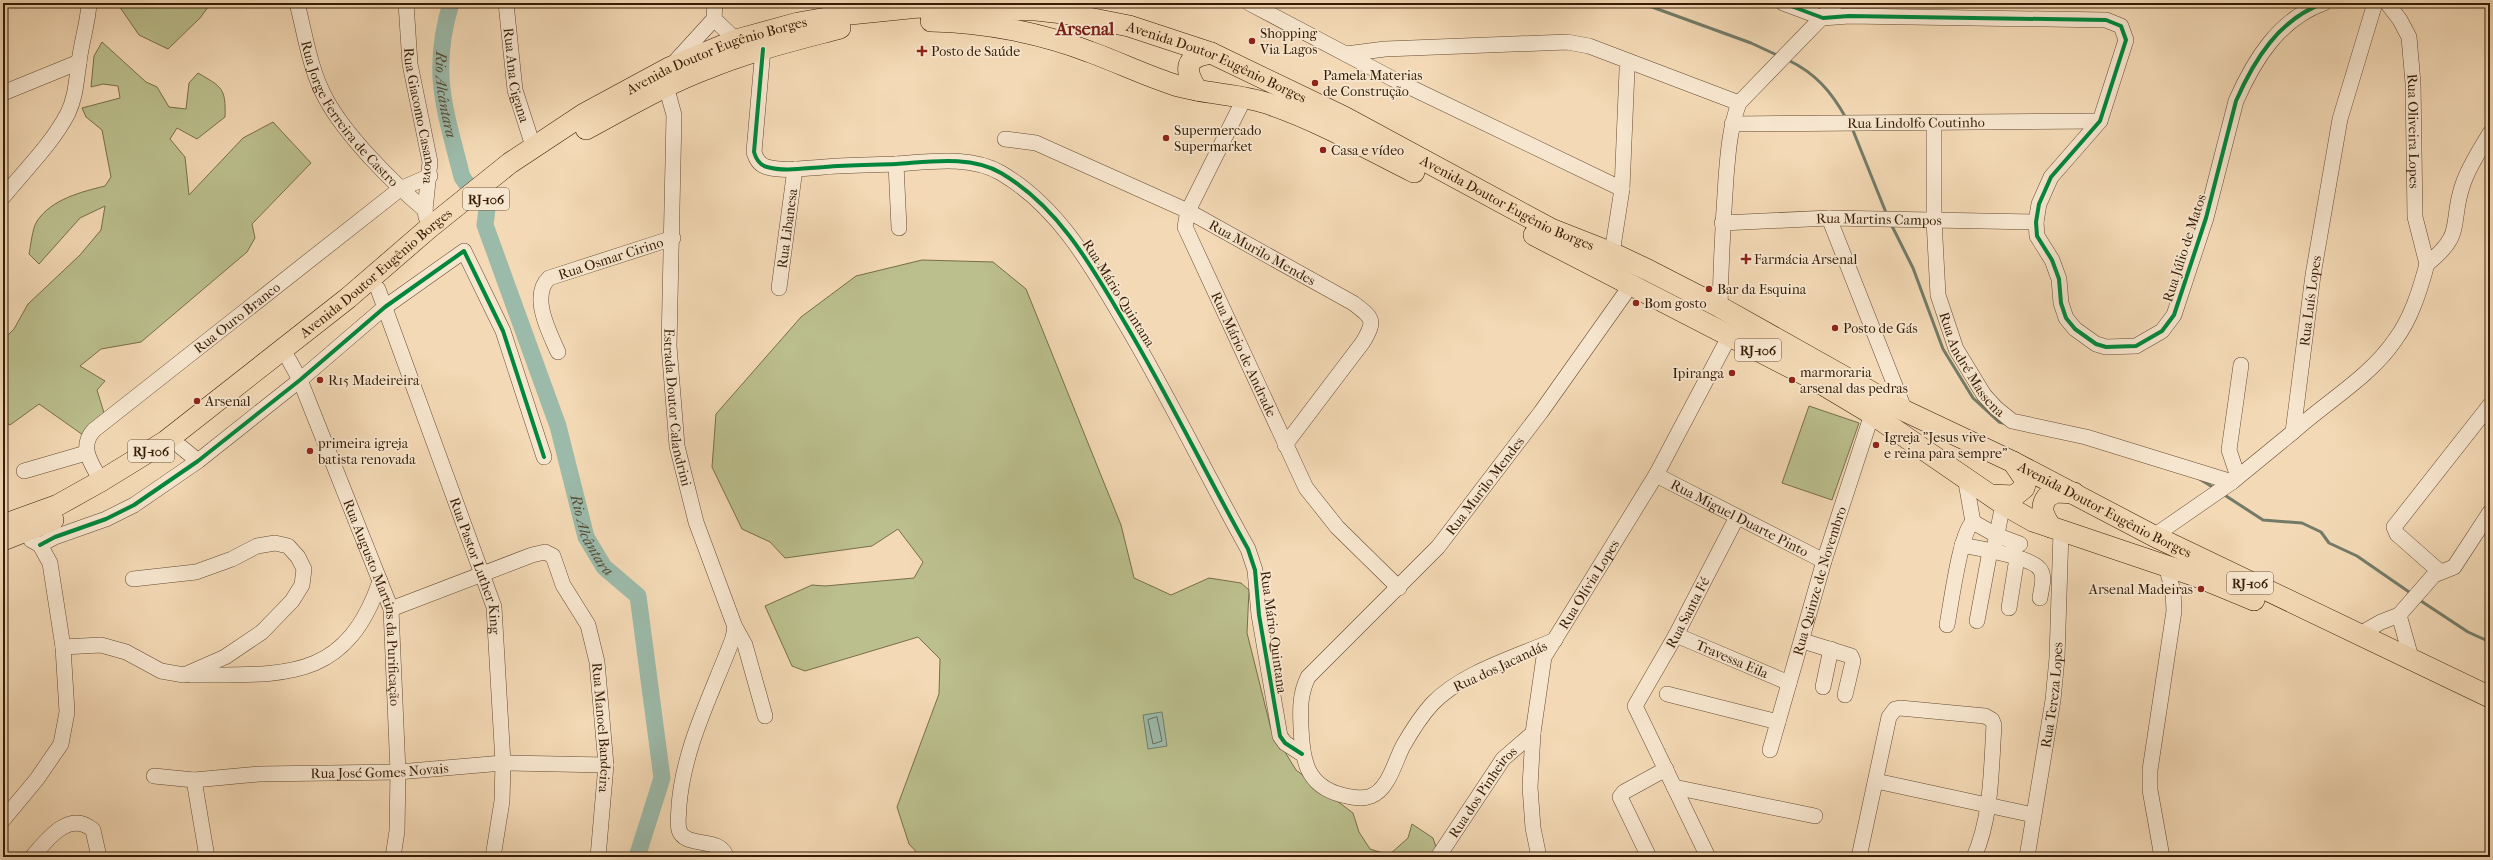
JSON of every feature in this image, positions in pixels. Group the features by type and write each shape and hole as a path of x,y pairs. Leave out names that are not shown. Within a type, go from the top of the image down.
{"highway":[{"name":"Avenida Doutor Eugênio Borges","path":"12,537 74,511 119,487 181,447 289,360 381,298 450,219 514,168 577,134 668,77 736,40 849,8 920,5 999,8 1063,13 1129,26 1210,53 1344,116 1551,229 1612,252 1720,307 1905,411 2013,462 2154,536 2412,661 2490,697"},
{"name":"Avenida Doutor Eugênio Borges","path":"514,168 533,146 584,114 668,77 706,68 763,49 842,28 908,21 956,22 1009,30 1057,41 1090,52 1161,80 1197,90 1245,98 1272,105 1316,124 1730,335 1817,381 1872,414 1997,499 2033,521 2221,586 2490,711"},
{"path":"1197,90 1188,75 1190,63 1196,56 1210,53"},
{"name":"Avenida Doutor Eugênio Borges","path":"3,525 58,505 101,481 166,441 210,408 348,298 427,219 450,219"},
{"path":"1997,499 2014,496 2024,488 2026,481 2013,462"},
{"path":"2056,529 2044,516 2043,509 2047,497 2056,492 2074,493"}],"street":[{"path":"3,197 38,154 67,113 77,89 79,62 88,24 89,3"},
{"name":"Rua Jorge Ferreira de Castro","path":"297,3 317,79 326,99 365,150 427,219"},
{"name":"Rua Giacomo Casanova","path":"406,3 410,64 427,139 430,176 427,219"},
{"name":"Rua Ana Cigana","path":"506,3 515,90 523,119 533,146"},
{"path":"668,77 714,19 715,3"},
{"path":"1249,3 1346,54 1622,189"},
{"path":"1783,3 1823,18"},
{"path":"1720,307 1722,223 1732,124 1739,103 1836,3"},
{"name":"Rua Júlio de Matos","path":"1823,18 1849,16 2106,20 2121,26 2126,40 2100,121 2051,177 2039,204 2036,222 2038,236 2052,260 2059,279 2063,311 2076,329 2096,344 2114,347 2136,346 2162,331 2174,315 2180,302 2188,270 2206,218 2236,101 2244,83 2266,46 2284,27 2308,10 2324,3"},
{"name":"Rua Luís Lopes","path":"2293,432 2313,275 2340,119 2375,3"},
{"name":"Rua Oliveira Lopes","path":"2387,3 2397,14 2409,37 2413,83 2415,217 2427,264"},
{"path":"714,19 736,40"},
{"path":"1346,54 1385,49 1567,42 1589,46 1739,103"},
{"name":"Rua Mário Quintana","path":"763,49 754,152 756,160 767,167 795,169 959,162 984,165 1001,173 1029,194 1077,245 1156,376 1248,549 1255,570 1259,615 1280,736 1285,743 1302,754"},
{"path":"3,93 79,62"},
{"path":"1612,252 1622,189 1627,70 1630,62"},
{"name":"Estrada Doutor Calandrini","path":"668,77 674,115 673,238 669,346 677,446 696,522 735,627 745,645 766,716"},
{"name":"Rua Mário de Andrade","path":"1245,98 1188,211 1185,227 1285,444 1315,502 1399,588"},
{"name":"Rua Lindolfo Coutinho","path":"1732,124 2100,121"},
{"name":"Rua André Massena","path":"1934,122 1934,220 1938,295 1947,325 1968,371 1996,408 2012,421 2086,437 2231,483"},
{"path":"2154,536 2231,483 2368,369 2396,340 2419,291 2427,264 2451,242 2462,186 2474,158 2490,133"},
{"name":"Rua Murilo Mendes","path":"1005,139 1036,143 1188,211 1353,303 1371,317 1372,324 1363,342 1285,444"},
{"path":"896,164 899,228"},
{"name":"Rua Libanesa","path":"779,288 795,169"},
{"name":"Rua Ouro Branco","path":"86,453 86,442 94,430 400,188 430,176"},
{"path":"1829,218 1905,411"},
{"name":"Rua Martins Campos","path":"1722,223 1829,218 2036,222"},
{"name":"Rua Osmar Cirino","path":"558,352 548,330 541,299 542,289 549,278 673,238"},
{"path":"12,537 40,545 55,537 106,519 134,505 198,461 300,380 381,298 464,251 503,331 544,457"},
{"name":"Rua Murilo Mendes","path":"1316,668 1399,588 1438,547 1541,412 1631,285"},
{"name":"Rua Pastor Luther King","path":"381,298 494,607 497,636 503,763 502,802 493,857"},
{"name":"Rua Olívia Lopes","path":"1539,857 1533,828 1530,787 1533,733 1544,657 1656,475 1730,335"},
{"name":"Rua Augusto Martins da Purificação","path":"289,360 300,380 391,609 398,772 397,831 393,857"},
{"path":"2231,483 2229,450 2241,365"},
{"path":"2439,571 2397,534 2394,527 2490,405"},
{"name":"Rua Quinze de Novembro","path":"1770,750 1789,683 1803,641 1824,561 1872,414"},
{"path":"181,447 198,461"},
{"path":"24,471 86,453 101,481"},
{"name":"Rua Miguel Duarte Pinto","path":"1656,475 1824,561"},
{"path":"1965,477 1973,522"},
{"path":"1977,620 1996,535 1997,499"},
{"path":"2358,635 2380,622 2399,615 2413,597 2439,571 2454,567 2490,512"},
{"name":"Rua Santa Fé","path":"1666,768 1635,706 1676,636 1737,517"},
{"path":"1973,522 1996,535 2019,551 2042,572 2040,598"},
{"path":"1947,625 1962,545 1967,529 1973,522"},
{"name":"Rua Tereza Lopes","path":"2027,857 2053,700 2057,658 2056,529"},
{"path":"133,579 196,572 232,559 257,546 276,542 288,546 298,556 304,569 302,585 275,620 244,646 184,675"},
{"path":"3,820 37,779 61,744 67,712 63,647 50,563 40,545"},
{"path":"1962,545 1992,552 2019,551"},
{"path":"2009,608 2019,551"},
{"name":"Rua Manoel Bandeira","path":"483,574 532,555 545,552 553,556 563,585 573,604 588,625 593,640 606,765 598,857"},
{"path":"2162,857 2150,790 2150,770 2174,611 2173,591 2166,566"},
{"path":"391,609 483,574"},
{"path":"63,647 101,645 126,652 160,672 184,675 282,672 330,657 345,643 371,608 380,581"},
{"path":"2399,615 2412,661"},
{"path":"726,857 717,846 688,839 682,835 678,822 687,756 728,651 735,627"},
{"name":"Travessa Eila","path":"1676,636 1789,683"},
{"name":"Rua dos Jacandás","path":"1316,668 1301,692 1302,754 1309,772 1319,784 1330,792 1361,798 1372,796 1385,783 1403,746 1424,715 1432,704 1453,686 1555,640"},
{"path":"1803,641 1847,654 1853,661 1845,695"},
{"path":"1823,687 1831,649"},
{"path":"1667,694 1778,722"},
{"path":"1859,857 1889,717 1895,709 1900,708 1985,716 1992,720 1994,725 1988,806 1982,839 1974,857"},
{"name":"Rua dos Pinheiros","path":"1438,857 1504,759 1533,733"},
{"name":"Rua José Gomes Novais","path":"154,776 194,780 259,774 398,772 503,763 606,765"},
{"path":"1649,857 1620,797 1624,792 1666,768 1708,857"},
{"path":"194,780 207,857"},
{"path":"1876,781 2033,815"},
{"path":"1674,787 1815,816"},
{"path":"32,857 58,829 72,824 89,826 93,830 98,853"}],"green space":[{"path":"117,3 211,3 200,18 168,49 139,35"},
{"path":"102,42 146,82 157,87 169,107 186,109 189,83 198,73 221,89 225,100 225,117 197,139 177,128 170,139 185,157 189,195 243,138 273,122 311,163 252,224 255,238 247,252 141,342 101,349 80,366 105,381 97,390 105,416 83,435 39,404 10,425 3,421 3,340 14,329 28,304 80,255 101,230 105,206 80,218 39,264 29,254 34,228 43,213 59,202 77,194 105,186 111,177 102,130 86,117 82,108 120,98 118,86 103,84 91,87 94,56"},
{"path":"922,260 993,262 1026,289 1121,525 1134,578 1171,595 1209,578 1241,583 1249,590 1247,633 1271,729 1296,770 1353,813 1359,832 1370,849 1389,855 1408,838 1412,824 1433,838 1437,850 1433,857 921,857 909,844 897,807 939,694 940,659 918,637 805,671 792,666 765,606 812,585 825,586 914,578 923,562 898,529 872,546 785,558 770,542 742,529 712,467 716,414 801,317 856,276"},
{"path":"1809,406 1859,423 1832,500 1782,483"}],"water":[{"path":"1162,712 1167,746 1148,749 1143,715"}],"waterway":[{"name":"Rio Alcântara","path":"451,3 441,50 442,91 450,131 462,177 467,184"},
{"path":"1641,3 1751,43 1779,56"},
{"path":"1788,60 1798,65 1822,84 1846,118"},
{"path":"1852,128 1887,215"},
{"name":"Rio Alcântara","path":"487,209 485,225 558,426 586,537 604,567 638,596 662,778 637,857"},
{"path":"1891,224 1913,268 1943,349 1973,398 1999,422 2007,424"},
{"path":"2198,478 2214,488"},
{"path":"2223,494 2263,520 2302,523 2321,532 2329,543 2357,556 2412,594"},
{"path":"2418,599 2468,632 2490,642"}],"cycle path":[{"path":"1783,3 1823,18 1849,16 2106,20 2121,26 2126,40 2100,121 2051,177 2039,204 2036,222 2037,236 2052,260 2059,279 2061,303 2066,318 2075,329 2096,344 2106,347 2136,346 2162,331 2174,315 2206,218 2236,101 2243,86 2260,56 2281,30 2308,10 2324,3"},
{"path":"763,49 754,152 762,165 767,167 788,169 949,161 989,167 1022,187 1057,221 1072,240 1087,260 1141,351 1248,549 1255,570 1259,615 1280,736 1285,743 1302,754"},
{"path":"40,545 55,537 106,519 134,505 198,461 300,380 385,307 464,251 503,331 544,457"}],"place":[{"name":"Shopping Via Lagos","path":"1252,41"},
{"name":"Posto de Saúde","path":"922,51"},
{"name":"Pamela Materias de Construção","path":"1315,83"},
{"name":"Supermercado Supermarket","path":"1166,138"},
{"name":"Casa e vídeo","path":"1323,150"},
{"name":"Farmácia Arsenal","path":"1746,259"},
{"name":"Bar da Esquina","path":"1709,289"},
{"name":"Bom gosto","path":"1636,303"},
{"name":"Posto de Gás","path":"1835,328"},
{"name":"Ipiranga","path":"1732,373"},
{"name":"R15 Madeireira","path":"320,380"},
{"name":"marmoraria arsenal das pedras","path":"1792,380"},
{"name":"Arsenal","path":"197,401"},
{"name":"Igreja \"Jesus vive e reina para sempre\"","path":"1876,445"},
{"name":"primeira igreja batista renovada","path":"310,451"},
{"name":"Arsenal Madeiras","path":"2201,589"}],"district":[{"name":"Arsenal","path":"1085,29"}]}
